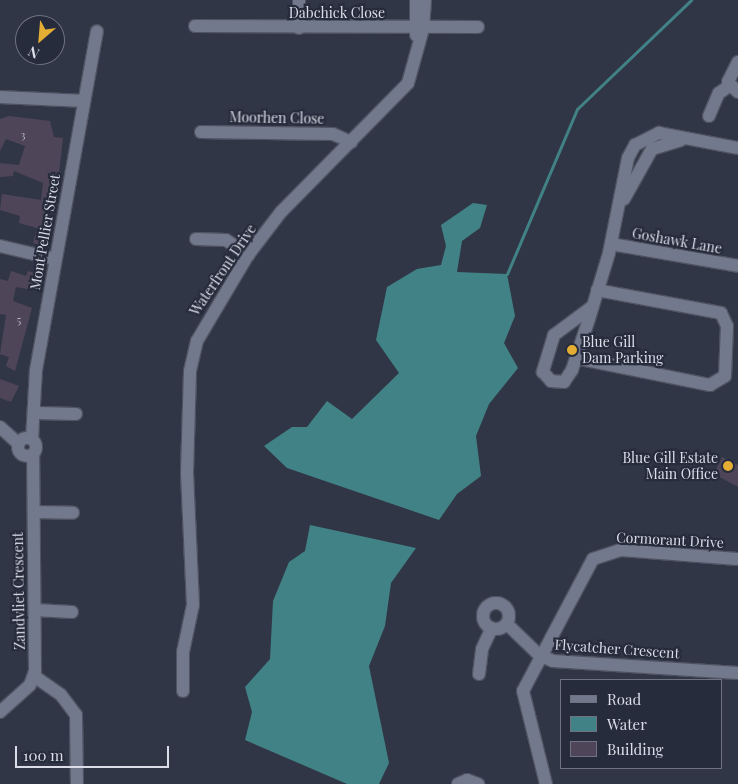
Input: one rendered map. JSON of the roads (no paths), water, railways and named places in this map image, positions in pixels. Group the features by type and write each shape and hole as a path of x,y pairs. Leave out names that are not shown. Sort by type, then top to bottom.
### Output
{"street":[{"path":"299,0 300,28"},
{"name":"Waterfront Drive","path":"416,0 418,32"},
{"name":"Waterfront Drive","path":"183,691 184,640 193,605 188,473 192,360 204,324 248,255 281,212 408,83 426,0"},
{"name":"Dabchick Close","path":"195,26 418,32 478,27"},
{"name":"Mont Pellier Street","path":"33,455 37,447 32,439 36,413 36,370 98,31"},
{"path":"709,116 719,93 733,90 738,62"},
{"path":"0,97 84,101"},
{"name":"Moorhen Close","path":"201,132 333,134 351,142"},
{"path":"593,306 554,335 544,375 551,381 564,382 576,358 593,306 611,244 618,213 652,149 662,143 690,139 738,148"},
{"path":"196,239 226,240 248,255"},
{"name":"Goshawk Lane","path":"611,244 738,266"},
{"path":"0,246 55,259"},
{"path":"576,358 710,385 725,376 728,326 721,312 597,290"},
{"path":"36,413 76,414"},
{"path":"0,427 18,444 22,455 33,455"},
{"path":"18,444 32,439"},
{"name":"Zandvliet Crescent","path":"33,455 34,676"},
{"path":"34,512 73,513"},
{"name":"Cormorant Drive","path":"539,656 588,567 603,553 621,550 738,559"},
{"path":"492,628 483,614 496,602 506,607 507,624 539,656"},
{"path":"35,610 72,612"},
{"path":"479,674 482,649 492,628 507,624"},
{"name":"Flycatcher Crescent","path":"546,784 523,691 539,656 566,662 738,674"},
{"path":"0,712 34,676 61,695 76,715 77,784"},
{"path":"458,784 467,780 478,784"}],"water":[{"path":"473,203 487,205 480,228 462,241 457,272 507,274 515,316 504,343 518,368 489,404 476,436 481,476 457,494 439,520 287,468 264,446 292,427 307,427 327,401 352,419 399,373 376,340 387,287 417,269 441,265 446,246 441,225"},
{"path":"310,525 416,548 391,583 385,626 369,666 389,763 379,784 347,784 245,740 252,712 245,687 270,659 273,601 289,562 305,551"}],"waterway":[{"path":"507,274 577,109 691,0"}],"place":[{"name":"Blue Gill Dam Parking","path":"572,350"},
{"name":"Blue Gill Estate Main Office","path":"728,466"}]}
